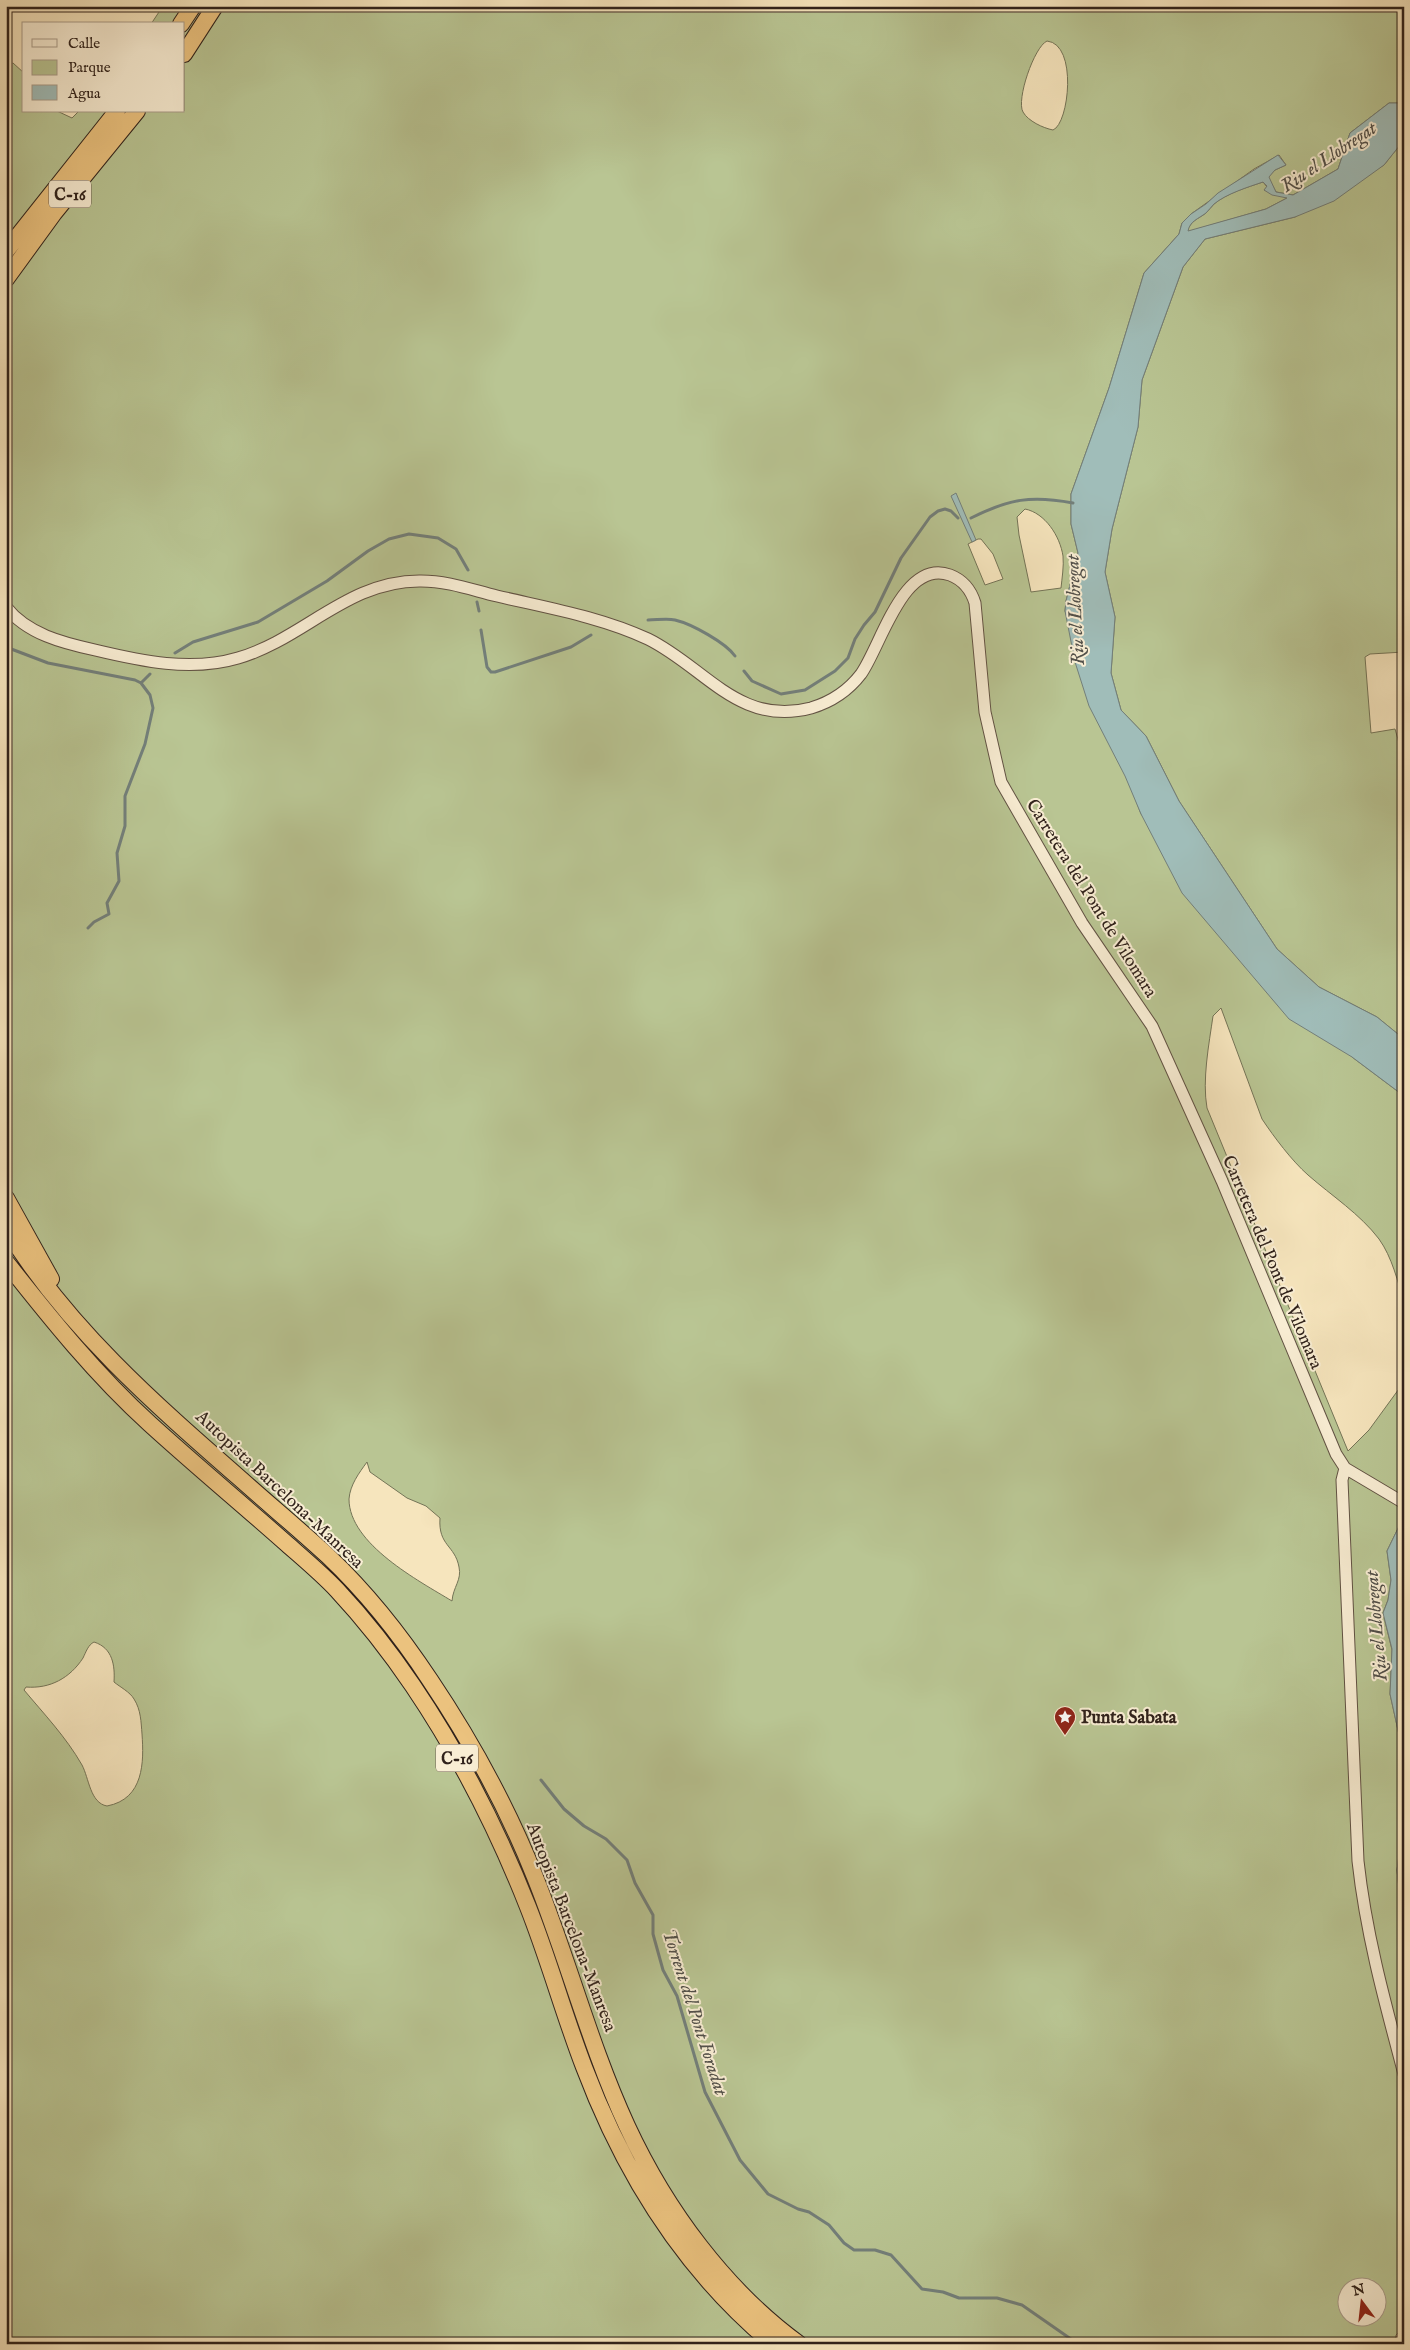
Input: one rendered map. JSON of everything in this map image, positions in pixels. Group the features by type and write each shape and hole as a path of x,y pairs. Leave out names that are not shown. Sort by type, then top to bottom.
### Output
{"highway":[{"path":"181,22 193,6"},
{"path":"185,52 215,6"},
{"name":"C-16","path":"6,250 116,112"},
{"name":"C-16","path":"6,279 54,213 136,112"},
{"path":"6,1198 67,1309"},
{"name":"Autopista Barcelona-Manresa","path":"6,1228 21,1252 67,1309 133,1382 330,1558 395,1629 431,1680 492,1785 514,1830 534,1875 627,2126 654,2178 683,2223 715,2264 750,2302 799,2344"},
{"name":"Autopista Barcelona-Manresa","path":"6,1262 62,1332 109,1385 335,1588 376,1634 409,1680 452,1749 500,1841 529,1910 584,2068 605,2118 633,2174 653,2209 703,2275 751,2326 773,2344"}],"street":[{"name":"Carretera del Pont de Vilomara","path":"6,607 35,631 63,643 129,658 196,664 216,663 240,658 264,648 319,615 375,586 420,581 450,583 480,592 584,616 631,632 649,640 694,668 727,695 752,707 772,711 792,711 831,700 845,691 860,675 901,598 917,580 938,572 959,579 973,595 977,610 986,712 1001,782 1017,814 1082,923 1152,1026 1222,1181 1328,1440 1349,1469"},
{"path":"1404,1503 1349,1469 1342,1480 1358,1861 1368,1933 1404,2074"}],"green space":[{"path":"163,6 1404,6 1404,103 1389,103 1350,133 1338,169 1293,195 1276,192 1268,177 1275,170 1286,165 1279,155 1254,169 1191,214 1182,223 1179,234 1144,273 1109,388 1071,494 1071,524 1078,553 1065,611 1141,814 1352,1057 1404,1096 1404,1303 1391,1262 1379,1239 1355,1213 1302,1169 1262,1119 1221,1008 1213,1016 1205,1086 1207,1108 1348,1451 1369,1430 1404,1382 1404,1516 1387,1551 1391,1580 1388,1600 1383,1613 1392,1650 1390,1694 1401,1744 1404,1768 1404,1819 1397,1870 1404,1937 1404,2328 1396,2335 1395,2344 6,2344 6,64 13,63 22,71 22,112 59,112 72,118 78,112 185,112 185,22 152,22","holes":["1047,41 1057,45 1063,55 1067,69 1068,84 1063,114 1059,125 1053,130 1032,121 1023,112 1021,106 1024,86 1037,53","1025,509 1032,511 1045,520 1059,541 1063,556 1061,588 1031,592 1017,517","981,539 993,554 1003,579 985,585 968,544","367,1462 370,1472 407,1498 426,1506 440,1518 440,1527 444,1540 454,1554 460,1572 452,1601 405,1572 373,1546 360,1531 352,1515 349,1499 353,1484","94,1642 100,1645 112,1658 114,1682 132,1696 138,1707 143,1745 142,1767 135,1788 119,1802 107,1806 101,1804 93,1795 82,1765 76,1755 24,1690 26,1687 43,1686 59,1681 78,1665 90,1645"]},
{"path":"1404,140 1404,652 1370,654 1365,657 1371,733 1395,729 1404,760 1404,1039 1377,1017 1319,987 1277,949 1179,801 1146,736 1121,710 1111,673 1115,617 1105,572 1112,529 1138,427 1142,380 1183,267 1205,239 1295,217 1384,165"},
{"path":"1263,182 1267,187 1264,190 1287,198 1266,209 1187,232 1192,223 1219,200"}],"water":[{"name":"Riu el Llobregat","path":"1389,103 1404,103 1404,140 1384,165 1334,201 1295,217 1205,239 1183,267 1142,380 1138,427 1112,529 1105,572 1115,617 1111,673 1121,710 1146,736 1179,801 1277,949 1319,987 1377,1017 1404,1039 1404,1096 1352,1057 1289,1019 1182,893 1141,814 1125,776 1089,706 1075,662 1065,611 1078,553 1071,524 1071,494 1109,388 1144,273 1179,234 1182,223 1218,193 1278,155 1286,165 1275,170 1269,177 1276,192 1293,195 1338,169 1350,133","holes":["1263,182 1267,186 1264,190 1272,195 1287,198 1266,209 1188,231 1192,222 1225,197"]},
{"path":"956,493 976,540 972,542 951,496"},
{"path":"1404,1516 1404,1569 1400,1579 1404,1580 1404,1768 1401,1744 1390,1694 1392,1649 1383,1613 1388,1600 1391,1580 1387,1551"},
{"path":"1404,1819 1404,1937 1397,1870"}],"waterway":[{"path":"971,518 1020,500 1045,499 1073,503"},
{"path":"744,671 752,681 781,694 805,690 835,671 848,658 855,639 875,612 901,558 930,517 938,511 945,509 951,511 958,518"},
{"path":"175,653 193,642 258,622 327,581 368,551 389,539 409,534 438,538 456,549 468,570"},
{"path":"477,602 479,611"},
{"path":"648,620 672,619 690,625 717,640 735,656"},
{"path":"481,630 487,667 491,672 571,647 591,635"},
{"path":"6,647 48,663 135,680 141,683 150,695 153,708 145,744 125,796 125,826 117,853 119,881 107,903 109,914 94,922 88,928"},
{"path":"141,683 150,674"},
{"name":"Torrent del Pont Foradat","path":"541,1780 564,1809 584,1826 606,1839 627,1860 635,1883 653,1915 653,1934 663,1970 677,1996 705,2092 740,2160 768,2194 798,2209 809,2212 829,2225 844,2243 854,2250 875,2250 891,2255 922,2289 943,2292 959,2298 997,2298 1022,2305 1078,2344"}],"place":[{"name":"Punta Sabata","path":"1065,1736"}]}
